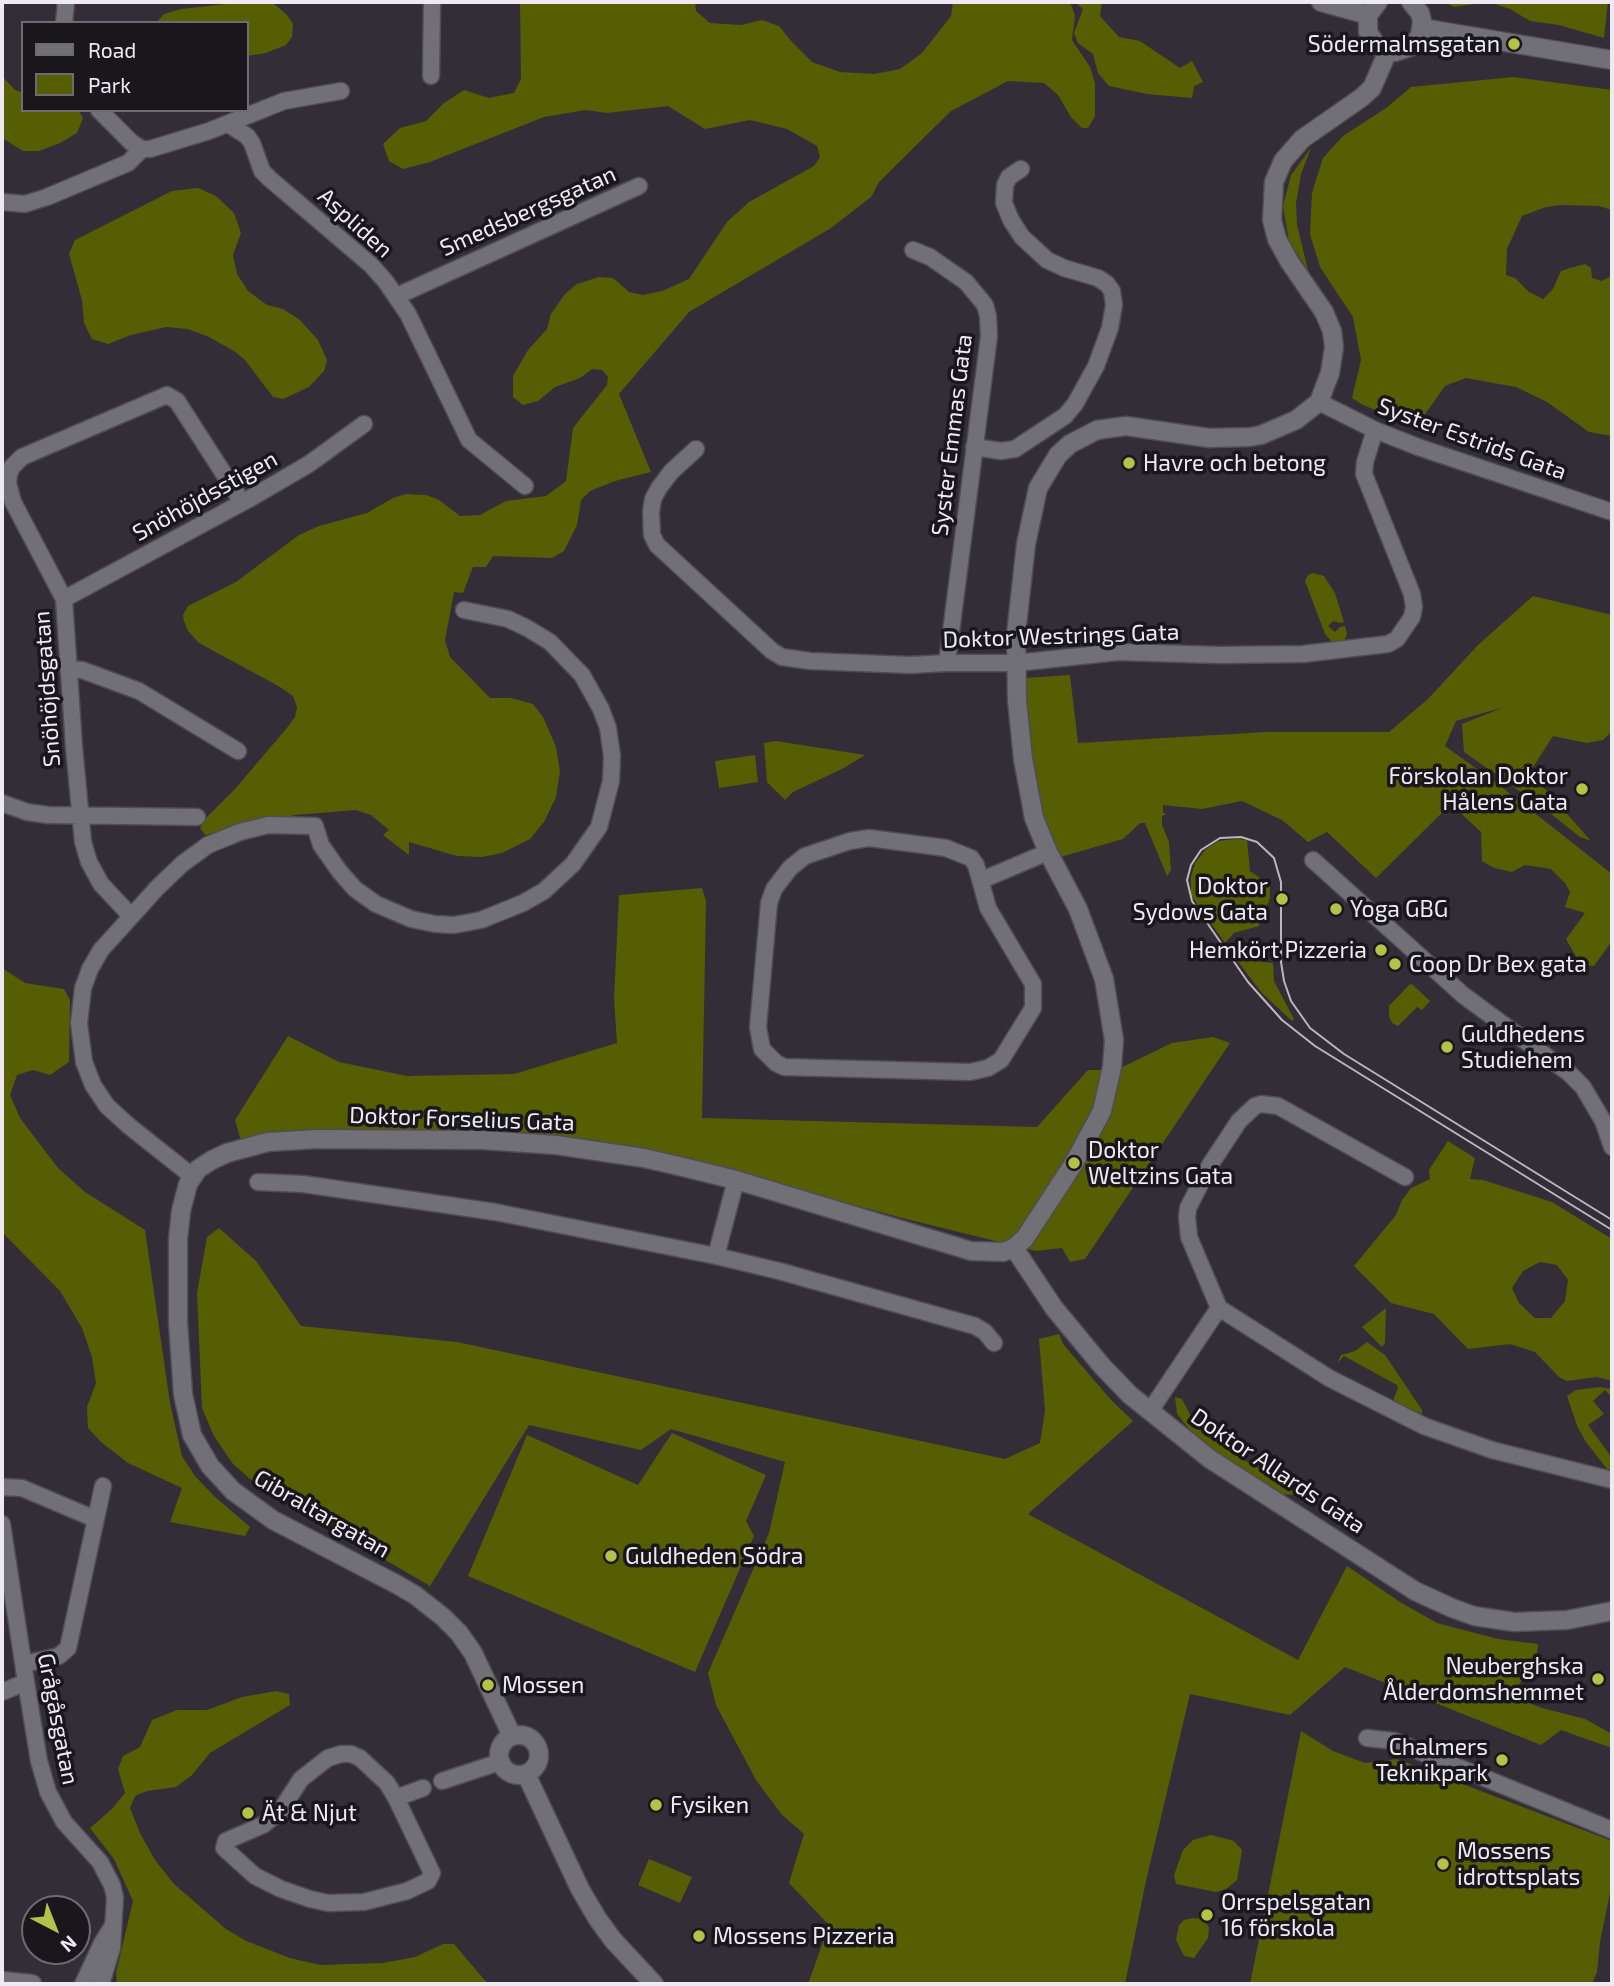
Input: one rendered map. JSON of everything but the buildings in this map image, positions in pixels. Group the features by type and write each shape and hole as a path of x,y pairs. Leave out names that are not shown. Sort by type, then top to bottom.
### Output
{"street":[{"path":"64,21 66,2"},
{"path":"431,76 432,2"},
{"path":"1321,2 1373,8 1367,26 1370,37 1377,46 1395,52 1416,42 1422,28 1420,13 1411,2"},
{"path":"1422,28 1612,60"},
{"path":"1014,1248 1030,1230 1091,1134 1102,1111 1112,1067 1114,1040 1104,979 1078,908 1048,852 1034,818 1026,776 1017,700 1016,663 1020,587 1038,488 1051,464 1070,444 1097,430 1126,426 1209,438 1250,437 1296,420 1319,402 1331,373 1334,346 1332,331 1324,312 1289,261 1278,239 1272,220 1274,182 1283,161 1302,139 1361,99 1372,88 1388,51"},
{"path":"2,202 25,204 47,197 128,163 142,149 162,146 228,124 284,101 341,91"},
{"path":"101,112 142,149"},
{"name":"Aspliden","path":"228,124 247,136 262,171 371,265 397,296 469,440 525,486"},
{"path":"974,447 1001,451 1015,449 1065,416 1075,404 1096,366 1110,328 1114,306 1112,291 1107,284 1098,278 1047,260 1022,237 1004,203 1005,185 1009,177 1021,169"},
{"name":"Smedsbergsgatan","path":"397,296 639,186"},
{"name":"Syster Emmas Gata","path":"913,250 952,270 966,282 985,305 989,336 947,663"},
{"name":"Snöhöjdsgatan","path":"131,916 107,892 95,874 83,842 64,599 7,505 9,474 22,457 167,395 177,401 243,502"},
{"name":"Syster Estrids Gata","path":"1319,402 1375,430 1495,474 1612,512"},
{"name":"Snöhöjdsstigen","path":"64,599 309,464 364,424"},
{"name":"Doktor Westrings Gata","path":"696,449 671,472 653,499 652,535 657,545 772,651 790,660 910,665 1016,663 1118,652 1219,655 1303,653 1388,644 1405,629 1414,607 1412,594 1364,474 1364,462 1375,430"},
{"path":"192,1176 107,1106 93,1086 84,1062 79,1023 83,988 101,950 169,876 208,845 240,832 268,825 315,826 321,845 340,872 376,904 411,919 454,925 481,920 523,903 544,891 560,878 588,846 599,827 611,781 612,756 608,728 601,709 582,675 550,642 508,619 464,610"},
{"path":"68,669 82,670 139,691 237,751"},
{"path":"2,803 27,812 80,817 197,817"},
{"path":"869,838 961,852 976,864 982,880 988,908 1033,984 1033,1008 1001,1060 988,1068 970,1072 784,1067 762,1049 758,1027 769,902 782,877 797,862 828,847 869,838"},
{"path":"982,880 1048,852"},
{"path":"1313,860 1463,995 1569,1073 1583,1087 1604,1121 1612,1147"},
{"path":"1405,1177 1278,1106 1255,1106 1240,1121 1210,1165 1186,1217 1189,1237 1219,1308 1329,1378 1424,1426 1492,1450 1612,1480"},
{"name":"Doktor Forselius Gata","path":"192,1176 212,1160 257,1144 317,1139 405,1138 556,1145 644,1158 736,1180 971,1251 995,1253 1014,1248"},
{"name":"Gibraltargatan","path":"192,1176 184,1193 178,1239 178,1322 183,1395 192,1435 210,1466 233,1491 267,1516 396,1584 443,1617 473,1653 512,1736"},
{"path":"716,1256 736,1180"},
{"path":"258,1182 303,1184 495,1212 716,1256 975,1326 985,1332 994,1343"},
{"name":"Doktor Allards Gata","path":"1014,1248 1054,1308 1117,1383 1210,1459 1415,1591 1474,1616 1514,1622 1567,1620 1612,1611"},
{"path":"1150,1411 1219,1308"},
{"path":"24,1664 59,1656 68,1648 103,1486"},
{"path":"2,1488 22,1488 95,1519"},
{"name":"Grågåsgatan","path":"2,1524 39,1760 48,1793 64,1822 106,1872 115,1897 112,1948 101,1984"},
{"path":"2,1692 26,1682"},
{"path":"512,1736 528,1736 538,1748 537,1763 526,1774 510,1773 500,1762 498,1755 501,1745 512,1736"},
{"path":"1367,1738 1394,1741 1612,1830"},
{"path":"341,1754 360,1758 387,1783 396,1797 432,1873 428,1881 396,1895 364,1902 328,1903 310,1899 255,1876 224,1848 226,1841 263,1825 273,1817 307,1773 328,1758 341,1754"},
{"path":"442,1781 500,1762"},
{"path":"526,1774 580,1889 597,1917 613,1940 654,1984"},
{"path":"396,1797 423,1788"},
{"name":"Grågåsgatan","path":"83,1984 113,1925"},
{"path":"2,1981 32,1984"}],"green space":[{"path":"243,2 272,2 293,24 292,37 286,45 266,53 248,56 248,21 158,21 164,14 181,9"},
{"path":"520,2 695,2 696,11 710,23 741,25 762,20 779,26 812,62 840,72 874,74 900,69 922,53 951,16 953,2 1070,2 1075,15 1072,40 1090,67 1095,83 1095,116 1088,128 1082,128 1071,117 1058,95 1044,83 1008,81 951,111 879,182 871,197 831,228 689,312 619,394 651,472 615,481 590,491 581,500 577,525 564,551 552,558 493,556 486,567 473,567 463,593 454,592 445,640 450,657 490,698 511,698 533,704 543,717 556,747 560,771 556,797 544,822 530,839 502,853 482,857 457,856 409,842 409,855 383,835 389,830 371,815 356,810 295,815 205,835 200,828 206,818 235,789 286,729 295,717 297,707 293,696 280,687 199,643 188,631 184,621 183,615 188,606 236,582 299,535 319,526 367,513 406,494 426,495 439,500 460,516 480,515 506,501 546,496 566,481 573,428 607,385 608,377 602,370 592,369 580,378 555,387 538,401 523,405 513,397 513,376 528,350 547,329 551,314 565,294 577,284 599,277 613,278 629,292 643,295 662,291 689,279 727,222 749,202 814,166 820,157 817,146 787,129 750,120 705,129 668,106 607,113 586,110 544,117 430,162 403,169 389,161 383,144 400,128 426,121 444,103 464,90 489,98 514,93 521,79"},
{"path":"1075,2 1102,2 1100,16 1119,37 1140,41 1180,68 1192,61 1203,82 1194,86 1192,98 1147,94 1109,86 1098,73 1093,54 1078,43 1074,33 1083,9"},
{"path":"1445,2 1489,2 1454,7"},
{"path":"1489,2 1608,2 1604,38 1559,25 1530,21 1510,9"},
{"path":"2,76 15,90 21,92 21,112 79,112 83,118 77,133 39,151 23,151 2,138"},
{"path":"1513,77 1612,90 1612,210 1599,206 1562,205 1546,207 1522,216 1507,249 1506,275 1515,278 1529,292 1543,299 1553,289 1561,271 1570,268 1585,264 1591,268 1592,278 1601,281 1612,276 1612,436 1589,432 1547,402 1516,387 1466,378 1445,386 1416,427 1352,398 1361,360 1353,317 1320,267 1310,234 1312,193 1323,158 1343,136 1386,108 1411,87"},
{"path":"1311,148 1301,174 1296,204 1297,225 1308,270 1289,241 1283,206 1291,175"},
{"path":"198,188 216,196 234,213 241,233 233,255 237,274 248,291 267,305 283,309 300,320 318,340 327,360 324,371 309,387 283,399 273,397 245,360 234,351 188,329 166,327 131,335 108,344 92,339 84,323 82,300 69,254 75,240 172,191"},
{"path":"1313,573 1324,576 1335,593 1344,622 1333,621 1328,626 1335,632 1345,626 1347,634 1344,641 1332,642 1325,634 1305,581 1308,575"},
{"path":"1533,596 1612,615 1612,731 1603,740 1587,743 1553,736 1530,772 1591,841 1580,837 1464,752 1462,724 1504,707 1456,721 1445,746 1612,874 1612,941 1594,966 1581,965 1566,939 1585,913 1565,907 1570,892 1565,883 1551,869 1525,865 1512,872 1494,868 1482,861 1481,832 1451,804 1376,878 1327,832 1308,842 1282,820 1242,801 1202,809 1163,805 1163,813 1166,814 1162,816 1162,825 1169,842 1171,870 1167,876 1145,823 1140,823 1123,839 1057,858 1035,805 1025,678 1070,675 1078,743 1267,732 1389,732 1428,699 1478,645"},
{"path":"776,741 865,755 793,792 785,800 767,782 764,743"},
{"path":"755,755 758,782 719,788 715,761"},
{"path":"1247,840 1250,871 1270,885 1270,898 1259,926 1234,933 1225,943 1191,895 1191,877 1195,863 1206,849 1218,841"},
{"path":"702,888 706,901 702,1118 1037,1127 1088,1070 1116,1070 1172,1043 1213,1037 1230,1043 1085,1259 1070,1262 1062,1248 1036,1251 792,1188 634,1151 525,1136 458,1131 317,1130 241,1141 235,1120 288,1036 339,1062 407,1076 514,1074 617,1043 614,999 619,895"},
{"path":"1236,959 1273,963 1274,981 1294,1019 1292,1021 1262,993"},
{"path":"2,968 25,983 64,989 70,1000 69,1062 50,1075 33,1070 17,1075 10,1095 20,1118 58,1168 85,1192 145,1230 170,1403 182,1456 195,1476 214,1496 250,1527 245,1536 170,1522 182,1488 128,1463 88,1428 87,1407 96,1383 92,1357 82,1328 60,1291 2,1232"},
{"path":"1410,984 1430,1001 1422,1010 1417,1007 1398,1026 1392,1023 1389,1006"},
{"path":"1448,1141 1475,1158 1470,1179 1483,1180 1552,1202 1612,1239 1612,1381 1597,1377 1567,1381 1559,1377 1535,1352 1510,1344 1468,1349 1434,1314 1391,1303 1354,1266 1396,1215 1411,1188 1430,1179 1429,1170","holes":["1540,1262 1557,1265 1568,1280 1565,1301 1551,1318 1535,1318 1519,1303 1512,1288 1523,1271"]},
{"path":"219,1228 256,1261 301,1326 457,1342 1005,1459 1040,1443 1045,1411 1039,1339 1059,1334 1063,1344 1133,1421 1028,1514 1298,1660 1347,1566 1437,1623 1498,1639 1538,1644 1536,1666 1519,1684 1517,1698 1542,1708 1585,1719 1612,1734 1612,1748 1561,1730 1541,1745 1345,1667 1290,1715 1190,1694 1125,1984 808,1984 829,1925 789,1883 804,1834 782,1815 756,1780 716,1705 708,1673 769,1533 785,1462 671,1429 641,1450 529,1425 430,1586 257,1485 233,1464 214,1436 202,1408 197,1293 207,1237"},
{"path":"1386,1308 1385,1343 1382,1347 1362,1327"},
{"path":"1367,1342 1385,1355 1422,1410 1422,1414 1394,1402 1397,1385 1344,1356 1337,1363 1341,1355 1355,1351"},
{"path":"1600,1387 1612,1389 1612,1398 1605,1390 1593,1401 1604,1414 1588,1425 1612,1458 1612,1471 1607,1469 1586,1442 1567,1396 1576,1390"},
{"path":"1175,1397 1182,1399 1197,1428 1303,1495 1277,1494 1235,1468 1198,1440 1177,1414"},
{"name":"Guldheden Södra","path":"672,1433 766,1475 746,1521 754,1536 695,1672 468,1576 527,1435 638,1485"},
{"path":"276,1691 289,1694 290,1705 210,1753 192,1775 176,1787 147,1791 135,1796 130,1808 155,1860 174,1884 226,1929 246,1941 290,1958 320,1965 383,1963 415,1957 443,1944 454,1944 488,1984 117,1984 116,1973 133,1901 114,1859 90,1828 112,1809 125,1793 118,1769 123,1756 140,1747 152,1720 177,1710 207,1710 242,1697"},
{"name":"Mossens idrottsplats","path":"1301,1731 1333,1751 1365,1763 1397,1759 1612,1841 1612,1883 1597,1972 1592,1984 1250,1984"},
{"path":"1211,1835 1234,1841 1242,1850 1237,1880 1226,1889 1216,1892 1176,1884 1174,1875 1183,1850 1193,1840"},
{"path":"649,1859 692,1877 680,1903 638,1885"},
{"path":"1202,1919 1209,1927 1208,1938 1194,1958 1184,1956 1176,1940 1179,1925 1184,1920"}],"tram line":[{"path":"1612,1220 1344,1054 1310,1028 1291,1001 1284,981 1281,962 1281,882 1274,858 1257,842 1241,837 1220,838 1201,850 1191,865 1187,880 1192,901 1248,982 1282,1020 1315,1046 1612,1230"}],"place":[{"name":"Södermalmsgatan","path":"1514,44"},
{"name":"Havre och betong","path":"1129,463"},
{"name":"Förskolan Doktor Hålens Gata","path":"1582,789"},
{"name":"Doktor Sydows Gata","path":"1282,899"},
{"name":"Yoga GBG","path":"1336,909"},
{"name":"Hemkört Pizzeria","path":"1381,950"},
{"name":"Coop Dr Bex gata","path":"1395,964"},
{"name":"Guldhedens Studiehem","path":"1447,1047"},
{"name":"Doktor Weltzins Gata","path":"1074,1163"},
{"name":"Guldheden Södra","path":"611,1556"},
{"name":"Neuberghska Ålderdomshemmet","path":"1598,1679"},
{"name":"Mossen","path":"488,1685"},
{"name":"Chalmers Teknikpark","path":"1502,1760"},
{"name":"Fysiken","path":"656,1805"},
{"name":"Ät & Njut","path":"248,1813"},
{"name":"Mossens idrottsplats","path":"1443,1864"},
{"name":"Orrspelsgatan 16 förskola","path":"1207,1915"},
{"name":"Mossens Pizzeria","path":"699,1936"}]}
